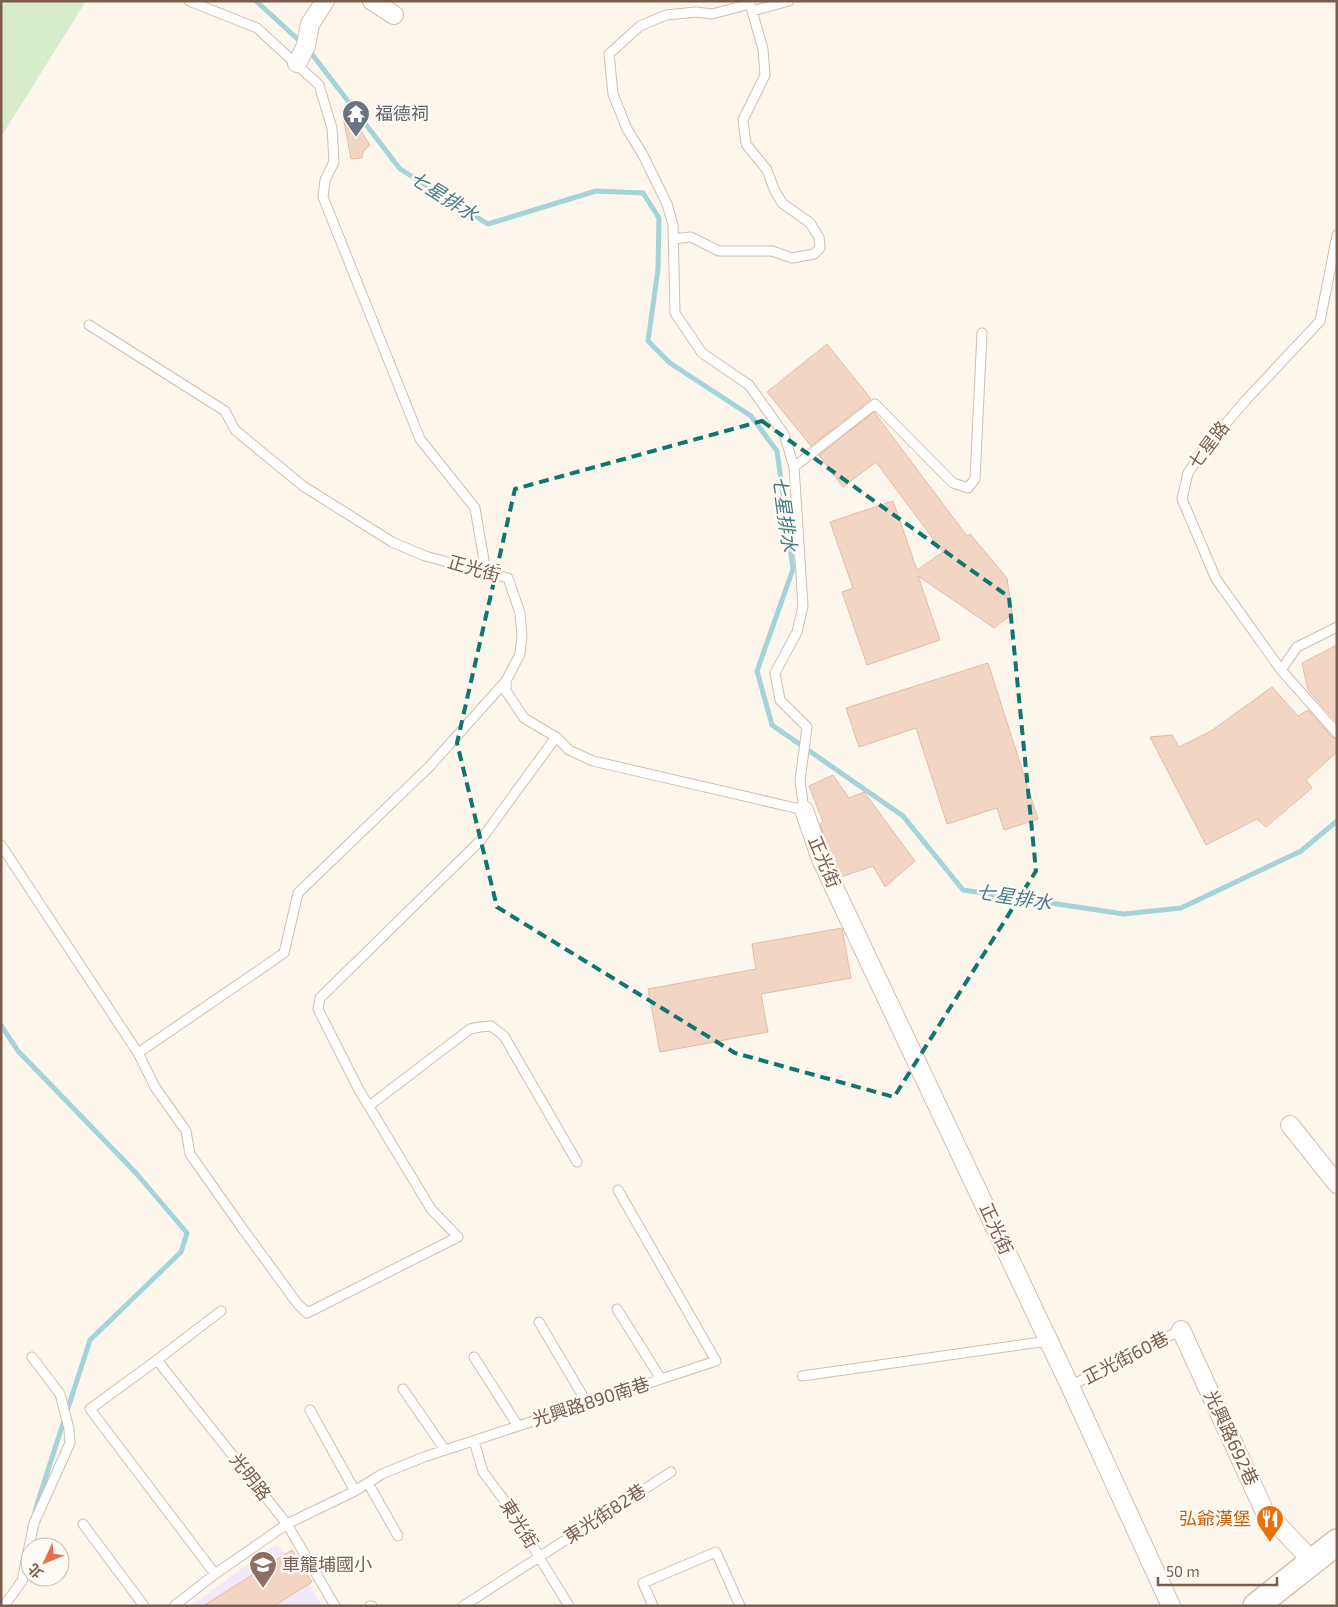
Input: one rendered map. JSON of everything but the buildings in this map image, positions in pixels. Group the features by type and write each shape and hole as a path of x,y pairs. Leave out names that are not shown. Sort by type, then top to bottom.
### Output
{"main road":[{"path":"1256,1606 1337,1542"}],"street":[{"path":"297,63 306,46 310,24 325,1"},
{"path":"372,1 394,14"},
{"name":"正光街","path":"804,810 833,885 1070,1386 1171,1606"},
{"path":"1290,1125 1337,1184"},
{"name":"光興路692巷","path":"1181,1330 1264,1510 1312,1562"}],"lane":[{"path":"189,1 257,28 319,85 332,128 334,162 325,180 323,197 420,439 475,508 486,572"},
{"path":"752,11 789,1"},
{"path":"506,681 506,692 524,718 556,737 569,750 593,761 804,810 800,780 807,727 780,700 775,673 798,632 803,606 794,467 784,434 750,385 702,353 676,313 672,225 666,204 643,155 627,129 613,94 609,54 640,26 666,15 696,12 712,14 750,4 763,49 765,75 743,120 746,144 767,170 782,203 810,223 819,237 820,248 814,254 792,258 772,251 718,251 691,237 673,239"},
{"name":"七星路","path":"1337,235 1320,321 1246,400 1203,450 1188,473 1182,499 1216,579 1280,670 1337,733"},
{"name":"正光街","path":"89,325 226,411 235,430 303,486 392,542 424,556 508,578 520,613 522,636 520,654 506,681"},
{"path":"794,467 875,404 953,484 968,488 975,479 982,333"},
{"path":"1280,670 1297,647 1337,627"},
{"path":"138,1053 284,953 298,893 428,767 506,681"},
{"path":"1,845 138,1053 155,1087 186,1131 190,1154 297,1303 307,1313 458,1237 432,1209 369,1106 318,1009 320,998 480,841 556,737"},
{"path":"369,1106 470,1029 480,1026 491,1026 504,1036 576,1162"},
{"name":"光興路890南巷","path":"287,1524 355,1491 382,1474 445,1450 716,1361 618,1190"},
{"path":"617,1309 661,1379"},
{"path":"215,1574 90,1409 221,1311"},
{"path":"539,1322 587,1403"},
{"name":"正光街60巷","path":"1070,1386 1181,1330"},
{"path":"802,1376 1048,1342"},
{"path":"4,1606 22,1581 34,1523 70,1443 69,1429 60,1394 32,1357"},
{"path":"474,1357 518,1426"},
{"name":"光明路","path":"157,1360 287,1524 335,1606"},
{"path":"404,1389 445,1450"},
{"path":"310,1410 355,1491"},
{"name":"東光街","path":"474,1441 483,1472 519,1520 569,1606"},
{"name":"東光街82巷","path":"463,1606 671,1472"},
{"path":"368,1483 398,1536"},
{"path":"83,1524 144,1606"},
{"path":"174,1606 215,1574 287,1524"},
{"path":"653,1606 643,1583 716,1552 740,1606"}],"highlighted area":[{"path":"762,421 1009,597 1036,871 894,1097 735,1053 497,907 457,743 515,489"}],"shaded area":[{"name":"車籠埔國小","path":"277,1545 303,1573 322,1606 191,1606 267,1550"}],"green space":[{"path":"1,1 86,1 1,137"}],"waterway":[{"name":"七星排水","path":"256,1 302,43"},
{"name":"七星排水","path":"308,49 400,169 488,224 596,191 643,193 659,218 658,269 648,341 670,363 751,416 777,451 793,569 757,671 772,725 903,816 963,890 1124,914 1181,908 1301,851 1337,821"},
{"path":"1,1025 18,1051 136,1173 187,1233 181,1252 90,1340 35,1512"}],"place":[{"name":"福德祠","path":"356,138"},
{"name":"弘爺漢堡","path":"1270,1543"},
{"name":"車籠埔國小","path":"263,1589"}]}
